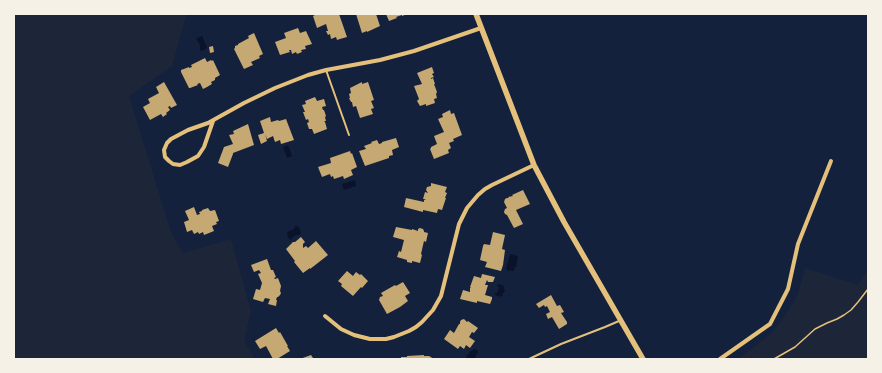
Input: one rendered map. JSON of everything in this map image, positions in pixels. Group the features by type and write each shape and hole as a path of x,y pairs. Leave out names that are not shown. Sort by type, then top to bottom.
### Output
{"main road":[{"path":"476,14 534,165 564,222 643,359"}],"street":[{"path":"213,121 204,147 198,156 181,165 169,162 164,153 168,142 188,130 213,121 244,103 275,88 308,75 326,70 398,56 481,28"},
{"path":"720,359 770,324 788,289 798,244 831,161"},
{"path":"325,316 341,329 354,335 370,339 382,339 402,335 416,327 433,310 441,296 456,232 467,208 478,195 489,187 534,165"}],"lane":[{"path":"326,70 349,135"},
{"path":"529,359 620,320"}],"path":[{"path":"774,359 795,346 815,328 844,315 858,302 868,289"}],"shaded area":[{"path":"14,14 190,14 186,16 172,66 129,96 171,232 183,253 231,239 251,311 244,340 255,359 14,359"},
{"path":"202,36 207,47 202,51 200,50 200,45 196,39"},
{"path":"288,145 292,156 287,158 283,147"},
{"path":"354,180 356,186 344,190 342,184"},
{"path":"295,226 299,227 301,234 294,236 291,240 288,238 287,232 294,229"},
{"path":"511,254 518,257 516,267 513,271 507,270 506,268"},
{"path":"805,268 858,285 868,269 868,359 738,359 767,337 776,328 797,297"},
{"path":"498,284 504,286 505,290 502,297 495,295 499,287 497,286"},
{"path":"475,349 478,352 475,358 467,359 466,356 469,352"}],"building":[{"path":"317,14 339,14 347,37 337,40 336,37 331,39 330,34 328,35 326,31 328,31 326,24 317,28 313,16"},
{"path":"356,14 376,14 380,26 362,33"},
{"path":"386,14 408,14 396,17 397,18 389,21"},
{"path":"298,28 300,33 306,31 312,44 305,46 306,49 301,50 302,52 297,54 296,52 292,54 291,50 289,50 290,52 280,55 275,42 286,38 284,33"},
{"path":"254,33 263,54 259,56 260,58 251,62 253,65 244,69 234,49 235,46 249,38 248,36"},
{"path":"213,46 214,52 210,53 209,47"},
{"path":"205,58 207,62 213,60 220,75 211,82 212,84 203,89 200,83 189,88 181,70 192,67 191,65"},
{"path":"432,67 434,73 432,74 434,77 431,79 433,78 435,84 437,98 434,99 435,103 420,106 417,101 419,99 414,86 422,84 417,73"},
{"path":"164,82 177,105 171,108 170,106 168,107 170,110 163,117 161,114 150,120 143,107 150,103 148,99 159,93 156,87"},
{"path":"362,82 362,84 368,82 374,100 371,101 374,108 371,109 373,114 360,118 356,106 353,107 349,94 351,93 350,88"},
{"path":"315,97 317,101 324,99 326,106 322,107 326,116 326,121 324,121 327,129 314,134 312,129 309,129 307,123 309,122 308,119 306,120 302,105 306,104 305,101"},
{"path":"450,110 451,114 454,113 462,135 453,139 454,141 449,143 451,148 448,150 449,153 434,159 430,149 437,144 434,136 444,132 438,119 443,117 442,114"},
{"path":"270,117 271,122 286,119 294,140 281,144 280,140 275,142 273,136 267,139 265,134 267,141 261,144 258,135 264,133 260,121"},
{"path":"248,124 254,145 233,153 228,167 218,163 224,147 233,144 229,135 234,134 233,131"},
{"path":"396,138 399,147 392,150 393,155 389,156 389,158 365,166 359,151 366,149 364,146 377,140 379,144"},
{"path":"350,151 357,167 351,170 353,175 344,179 343,176 334,179 330,174 322,177 318,167 331,163 330,158"},
{"path":"431,183 447,187 445,192 447,193 446,198 442,210 438,209 437,213 423,210 423,212 404,207 406,198 424,202 426,199 423,199 425,192 428,193 426,190 427,187 431,186"},
{"path":"523,190 530,204 516,210 523,224 514,228 504,212 507,208 504,202 505,199 509,198 508,197 513,196 512,195"},
{"path":"194,207 197,215 200,214 199,212 202,210 208,208 210,211 215,210 219,221 216,222 217,224 212,226 214,231 204,235 203,232 194,234 192,230 187,232 184,222 189,220 185,211"},
{"path":"396,227 418,231 420,228 423,229 424,232 428,233 426,242 424,241 420,263 412,261 412,263 407,262 407,260 397,257 399,251 401,252 404,240 393,237"},
{"path":"493,232 505,235 502,249 505,250 501,271 485,267 487,262 480,260 483,246 484,244 490,245"},
{"path":"301,237 305,242 303,244 303,248 306,246 308,248 316,241 328,255 303,273 286,249"},
{"path":"267,259 271,270 273,270 276,277 274,278 278,278 281,286 281,293 277,297 276,306 268,304 270,299 265,298 263,302 253,299 256,289 260,290 262,283 258,274 261,273 259,270 254,272 251,265"},
{"path":"347,271 353,276 356,272 360,275 361,274 368,281 353,296 341,286 342,284 338,281"},
{"path":"482,274 495,277 493,282 488,282 487,280 485,285 488,285 485,295 492,297 490,304 460,299 463,290 470,292 470,287 474,276 481,278"},
{"path":"403,282 410,293 405,296 408,301 387,314 379,300 380,297 383,296 381,293"},
{"path":"551,295 557,306 560,305 564,312 561,313 567,322 567,324 559,329 552,317 548,319 546,314 550,312 547,306 545,307 544,305 539,308 536,304"},
{"path":"464,319 478,328 474,333 472,332 469,337 475,341 470,348 466,345 464,349 460,346 458,349 444,339 450,330 454,333 461,320"},
{"path":"276,328 279,333 280,332 290,351 277,359 273,359 266,346 260,349 255,341"},
{"path":"311,355 313,358 312,359 300,359"},
{"path":"424,355 434,359 401,359 401,357"}]}
